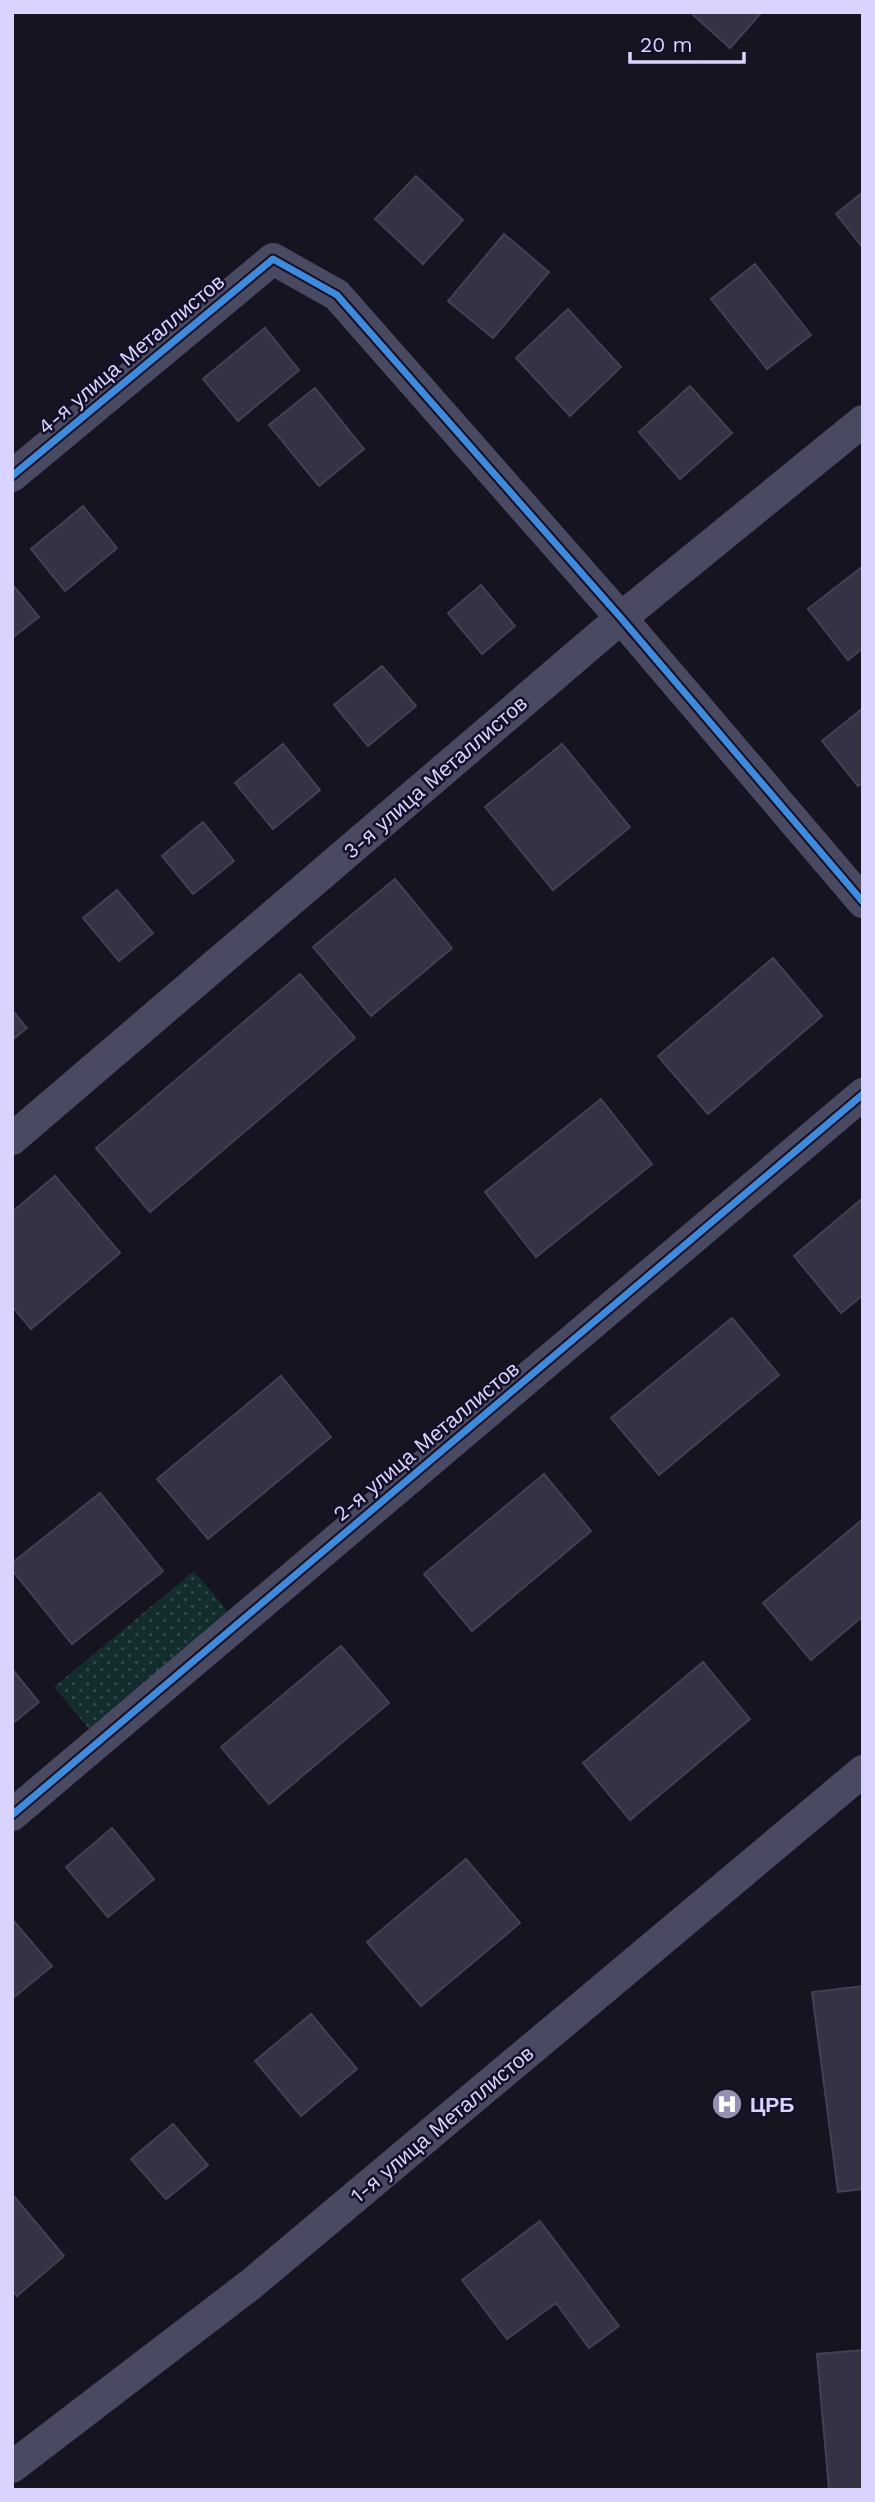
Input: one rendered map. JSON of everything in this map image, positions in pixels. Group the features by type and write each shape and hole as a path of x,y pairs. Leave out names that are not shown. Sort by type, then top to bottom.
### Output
{"street":[{"name":"4-я улица Металлистов","path":"12,476 273,259 337,295 621,618"},
{"name":"3-я улица Металлистов","path":"12,1139 621,618 863,421"},
{"path":"621,618 863,902"},
{"name":"2-я улица Металлистов","path":"12,1815 863,1094"},
{"name":"1-я улица Металлистов","path":"12,2467 250,2285 863,1771"}],"green space":[{"path":"194,1571 230,1614 90,1730 54,1687"}],"building":[{"path":"690,12 762,12 730,48"},
{"path":"416,176 463,220 423,264 375,219"},
{"path":"863,192 863,248 836,214"},
{"path":"504,234 549,272 493,338 448,301"},
{"path":"755,264 811,335 767,369 711,299"},
{"path":"568,309 621,367 570,416 516,358"},
{"path":"265,328 299,370 238,421 203,379"},
{"path":"690,386 732,433 680,479 639,432"},
{"path":"315,388 364,449 319,486 269,425"},
{"path":"83,506 117,548 65,591 31,549"},
{"path":"863,566 863,648 848,660 808,609"},
{"path":"12,584 39,617 12,638"},
{"path":"481,585 515,626 482,654 448,613"},
{"path":"382,666 416,706 368,746 334,705"},
{"path":"863,708 863,782 858,786 822,741"},
{"path":"283,744 320,790 273,829 235,783"},
{"path":"562,744 630,827 553,890 485,807"},
{"path":"203,822 234,861 193,894 162,856"},
{"path":"395,879 452,948 371,1016 313,947"},
{"path":"117,890 153,933 119,961 83,918"},
{"path":"773,958 822,1016 708,1114 658,1056"},
{"path":"300,974 355,1038 150,1212 96,1148"},
{"path":"12,1010 27,1028 12,1040"},
{"path":"601,1099 652,1164 536,1257 485,1192"},
{"path":"55,1176 120,1253 31,1329 12,1306 12,1212"},
{"path":"863,1198 863,1295 841,1313 794,1256"},
{"path":"732,1318 779,1375 659,1475 611,1418"},
{"path":"281,1376 331,1437 208,1539 157,1479"},
{"path":"544,1474 591,1531 472,1631 424,1574"},
{"path":"100,1493 163,1571 72,1644 12,1570 12,1563"},
{"path":"863,1519 863,1616 811,1660 763,1603"},
{"path":"341,1646 389,1703 269,1804 221,1747"},
{"path":"703,1662 750,1719 630,1820 583,1763"},
{"path":"12,1669 39,1702 12,1724"},
{"path":"112,1828 154,1879 108,1917 66,1867"},
{"path":"466,1859 520,1923 421,2006 367,1942"},
{"path":"12,1919 52,1966 12,1999"},
{"path":"863,1986 863,2189 838,2192 812,1992"},
{"path":"311,2014 357,2069 301,2116 255,2061"},
{"path":"173,2124 208,2165 166,2199 131,2159"},
{"path":"12,2194 64,2256 17,2296 12,2290"},
{"path":"540,2221 619,2326 589,2348 556,2303 507,2339 462,2280"},
{"path":"863,2350 863,2490 829,2490 817,2354"}],"cycle path":[{"path":"12,476 273,259 337,295 621,618 863,902"},
{"path":"12,1815 863,1094"}],"place":[{"name":"ЦРБ","path":"727,2104"}]}
